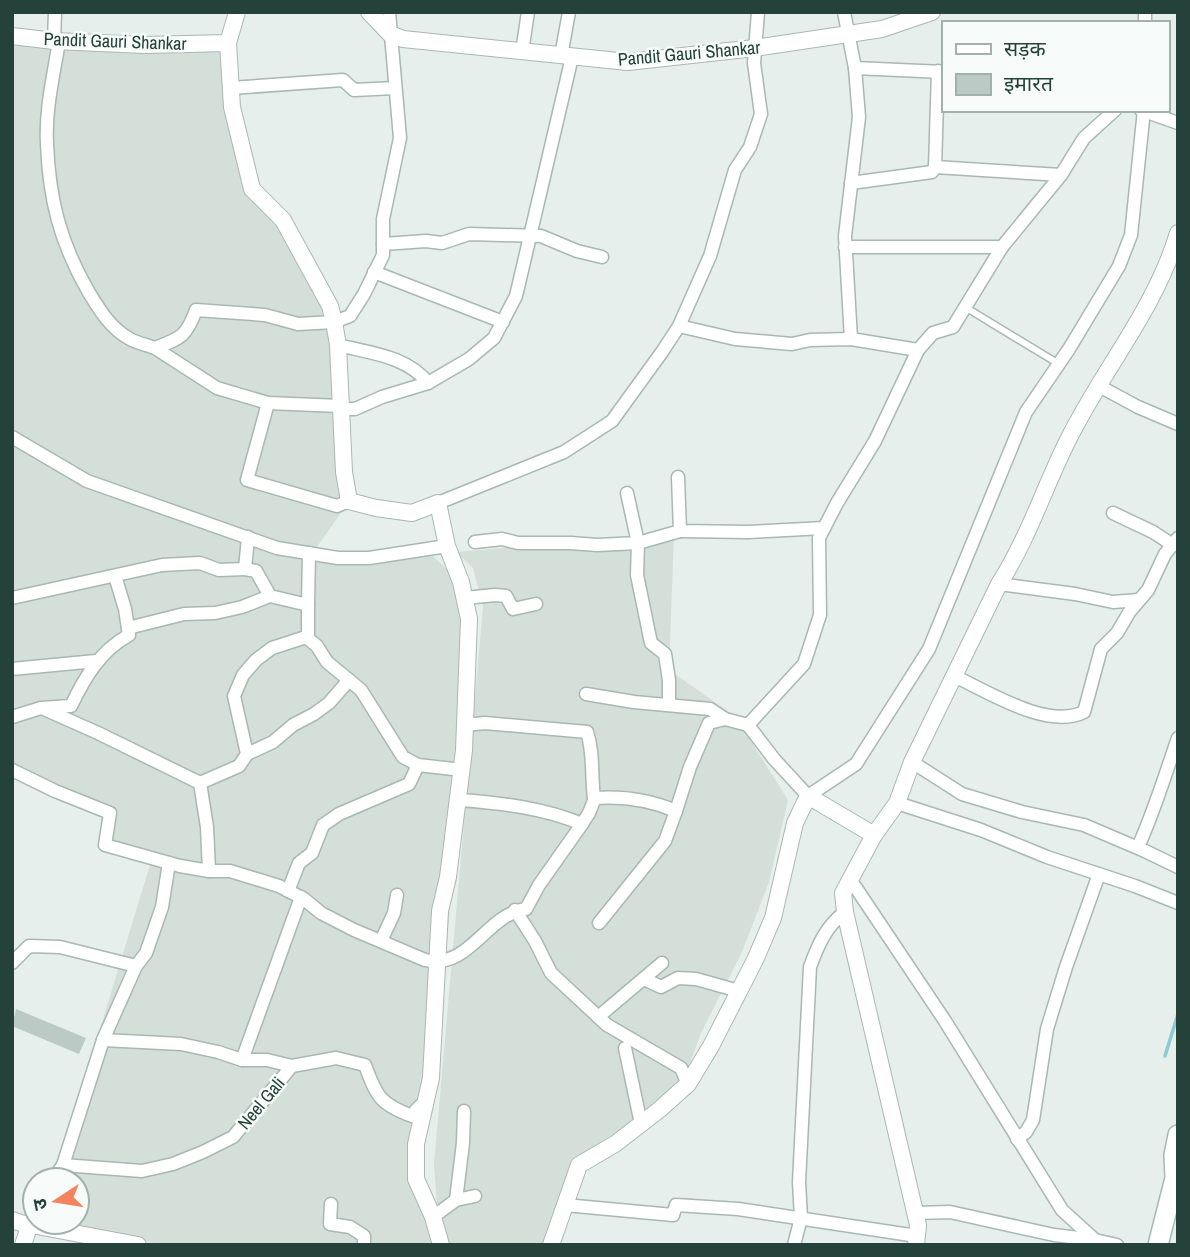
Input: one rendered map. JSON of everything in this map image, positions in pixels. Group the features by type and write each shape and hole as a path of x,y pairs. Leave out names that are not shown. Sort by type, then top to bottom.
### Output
{"main road":[{"path":"1161,1243 1176,1178 1174,1155 1178,1135"}],"street":[{"path":"55,12 57,41 47,141 52,197 57,223 71,261 103,316 129,338 155,348 217,388 268,403 340,406 341,409 355,409 382,397 428,383 469,359 494,338 516,296 531,235 566,56 569,12"},
{"path":"237,12 228,43 232,107 252,189 283,220 330,306 338,345 344,472 349,501"},
{"path":"369,12 390,34"},
{"path":"155,348 188,331 195,310 265,315 298,324 334,322 350,316 383,255 383,219 400,138 388,12"},
{"path":"522,52 528,12"},
{"path":"268,403 247,480 337,506 349,501 412,513 564,452 612,421 643,381 679,326 710,256 735,170 750,147 761,114 754,63 758,12"},
{"path":"844,12 855,68 859,117 845,247 851,339"},
{"name":"Pandit Gauri Shankar","path":"390,34 402,38 628,62 755,48 882,29 932,12"},
{"name":"Pandit Gauri Shankar","path":"12,36 145,45 228,43"},
{"path":"851,183 932,172 935,167 941,71 855,68"},
{"path":"231,88 343,80 354,90 395,88"},
{"path":"748,725 804,664 820,615 819,538 875,441 918,350 933,333 953,327 1002,247 1061,175 1084,138 1113,112"},
{"path":"551,1245 579,1165 615,1144 688,1084 740,991 773,918 795,823 808,796 856,764 929,649 1026,412 1119,266 1131,235 1143,112"},
{"path":"1146,112 1178,123"},
{"path":"935,167 1061,175"},
{"path":"565,1205 673,1214 676,1205 738,1209 802,1218 916,1240 918,1225 845,912 843,893 874,835 897,803 912,762 999,584 1015,559 1068,439 1151,301 1178,233"},
{"path":"383,244 426,241 442,243 469,234 531,235 602,257"},
{"path":"845,247 1002,247"},
{"path":"374,272 503,322"},
{"path":"679,326 735,339 792,344 810,340 851,339 918,350"},
{"path":"338,345 406,362 419,370 428,383"},
{"path":"1100,386 1178,424"},
{"path":"12,437 87,481 137,501 176,511 277,548 338,558 369,558 447,546"},
{"path":"678,477 680,531"},
{"path":"627,493 638,543 637,575 651,643 665,654 669,704"},
{"path":"438,503 447,546 461,582 469,619 462,770 440,911 431,1078 415,1144 416,1179 433,1217 441,1245"},
{"path":"954,676 1039,715 1077,716 1084,712 1101,649 1117,633 1148,590 1175,541 1113,513"},
{"path":"475,542 502,539 518,543 597,545 638,543 680,531 748,532 824,528"},
{"path":"245,569 248,537"},
{"path":"308,638 309,554"},
{"path":"12,598 162,565 201,563 219,569 256,571 271,596"},
{"path":"12,718 41,708 71,706 96,661 130,635 115,576"},
{"path":"999,584 1113,602 1139,600"},
{"path":"465,598 495,594 506,596 513,608 536,604"},
{"path":"128,628 173,616 215,613 242,607 271,596 308,605"},
{"path":"247,754 234,696 243,675 256,660 272,648 306,637 317,646 327,662 361,690 403,757 418,765 462,770"},
{"path":"12,669 96,661"},
{"path":"41,708 99,733 200,783 239,766 247,754 274,742 293,725 329,703 349,680"},
{"path":"586,694 634,702 710,709 724,719 748,725 808,796 874,835"},
{"path":"598,923 665,842 690,767 709,723 724,719"},
{"path":"12,770 55,792 110,813 105,845 169,863 209,871 230,871 288,891 301,897 321,913 436,963 465,952 501,918 515,910 526,909 539,885 589,813 594,798 591,772 593,748 587,732 485,723 465,725"},
{"path":"1138,847 1157,802 1162,780 1178,738"},
{"path":"912,762 961,794 1022,813 1084,825 1178,867"},
{"path":"288,891 299,863 312,853 323,825 339,814 409,784 418,765"},
{"path":"200,783 207,827 209,871"},
{"path":"594,798 616,796 659,803 676,811"},
{"path":"456,809 460,800 479,801 565,816 582,824"},
{"path":"897,803 981,830 1046,857 1178,903"},
{"path":"63,1165 103,1040 136,966 146,953 162,907 169,863"},
{"path":"1017,1139 1026,1132 1033,1120 1047,1029 1099,874"},
{"path":"850,879 945,1021 1062,1210 1095,1240"},
{"path":"381,941 394,913 397,895"},
{"path":"242,1060 301,897"},
{"path":"515,910 551,973 607,1026 681,1068 688,1084"},
{"path":"794,1245 802,1218 799,1182 810,967 817,947 833,921 845,912"},
{"path":"12,963 29,946 60,947 136,966"},
{"path":"598,1017 662,963"},
{"path":"644,979 661,987 678,978 696,979 740,991"},
{"path":"103,1040 181,1044 242,1060 267,1060 292,1066"},
{"path":"625,1048 641,1124"},
{"name":"Neel Gali","path":"63,1165 142,1171 173,1164 233,1137 292,1066 337,1058 365,1065 373,1087 393,1109 415,1117 416,1110 425,1102"},
{"path":"456,1200 464,1111"},
{"path":"433,1217 456,1200 475,1196"},
{"path":"331,1204 330,1224 350,1227 364,1236 364,1245"},
{"path":"915,1213 950,1212 1043,1238 1095,1240 1116,1245"},
{"path":"91,1233 138,1245"}],"lane":[{"path":"965,307 1059,363"}],"shaded area":[{"path":"12,38 228,43 252,189 283,220 330,306 349,501 312,554 313,562 369,558 424,548 461,582 466,700 445,968 416,1144 439,1233 434,1164 483,607 473,568 456,552 674,534 669,670 735,716 788,800 769,882 742,952 701,1033 679,1092 576,1158 564,1181 553,1225 544,1245 165,1245 91,1231 91,1166 58,1166 153,855 105,845 110,813 12,772"}],"building":[{"path":"16,1009 86,1038 79,1054 12,1026"}],"waterway":[{"path":"1165,1056 1178,1014"}]}
